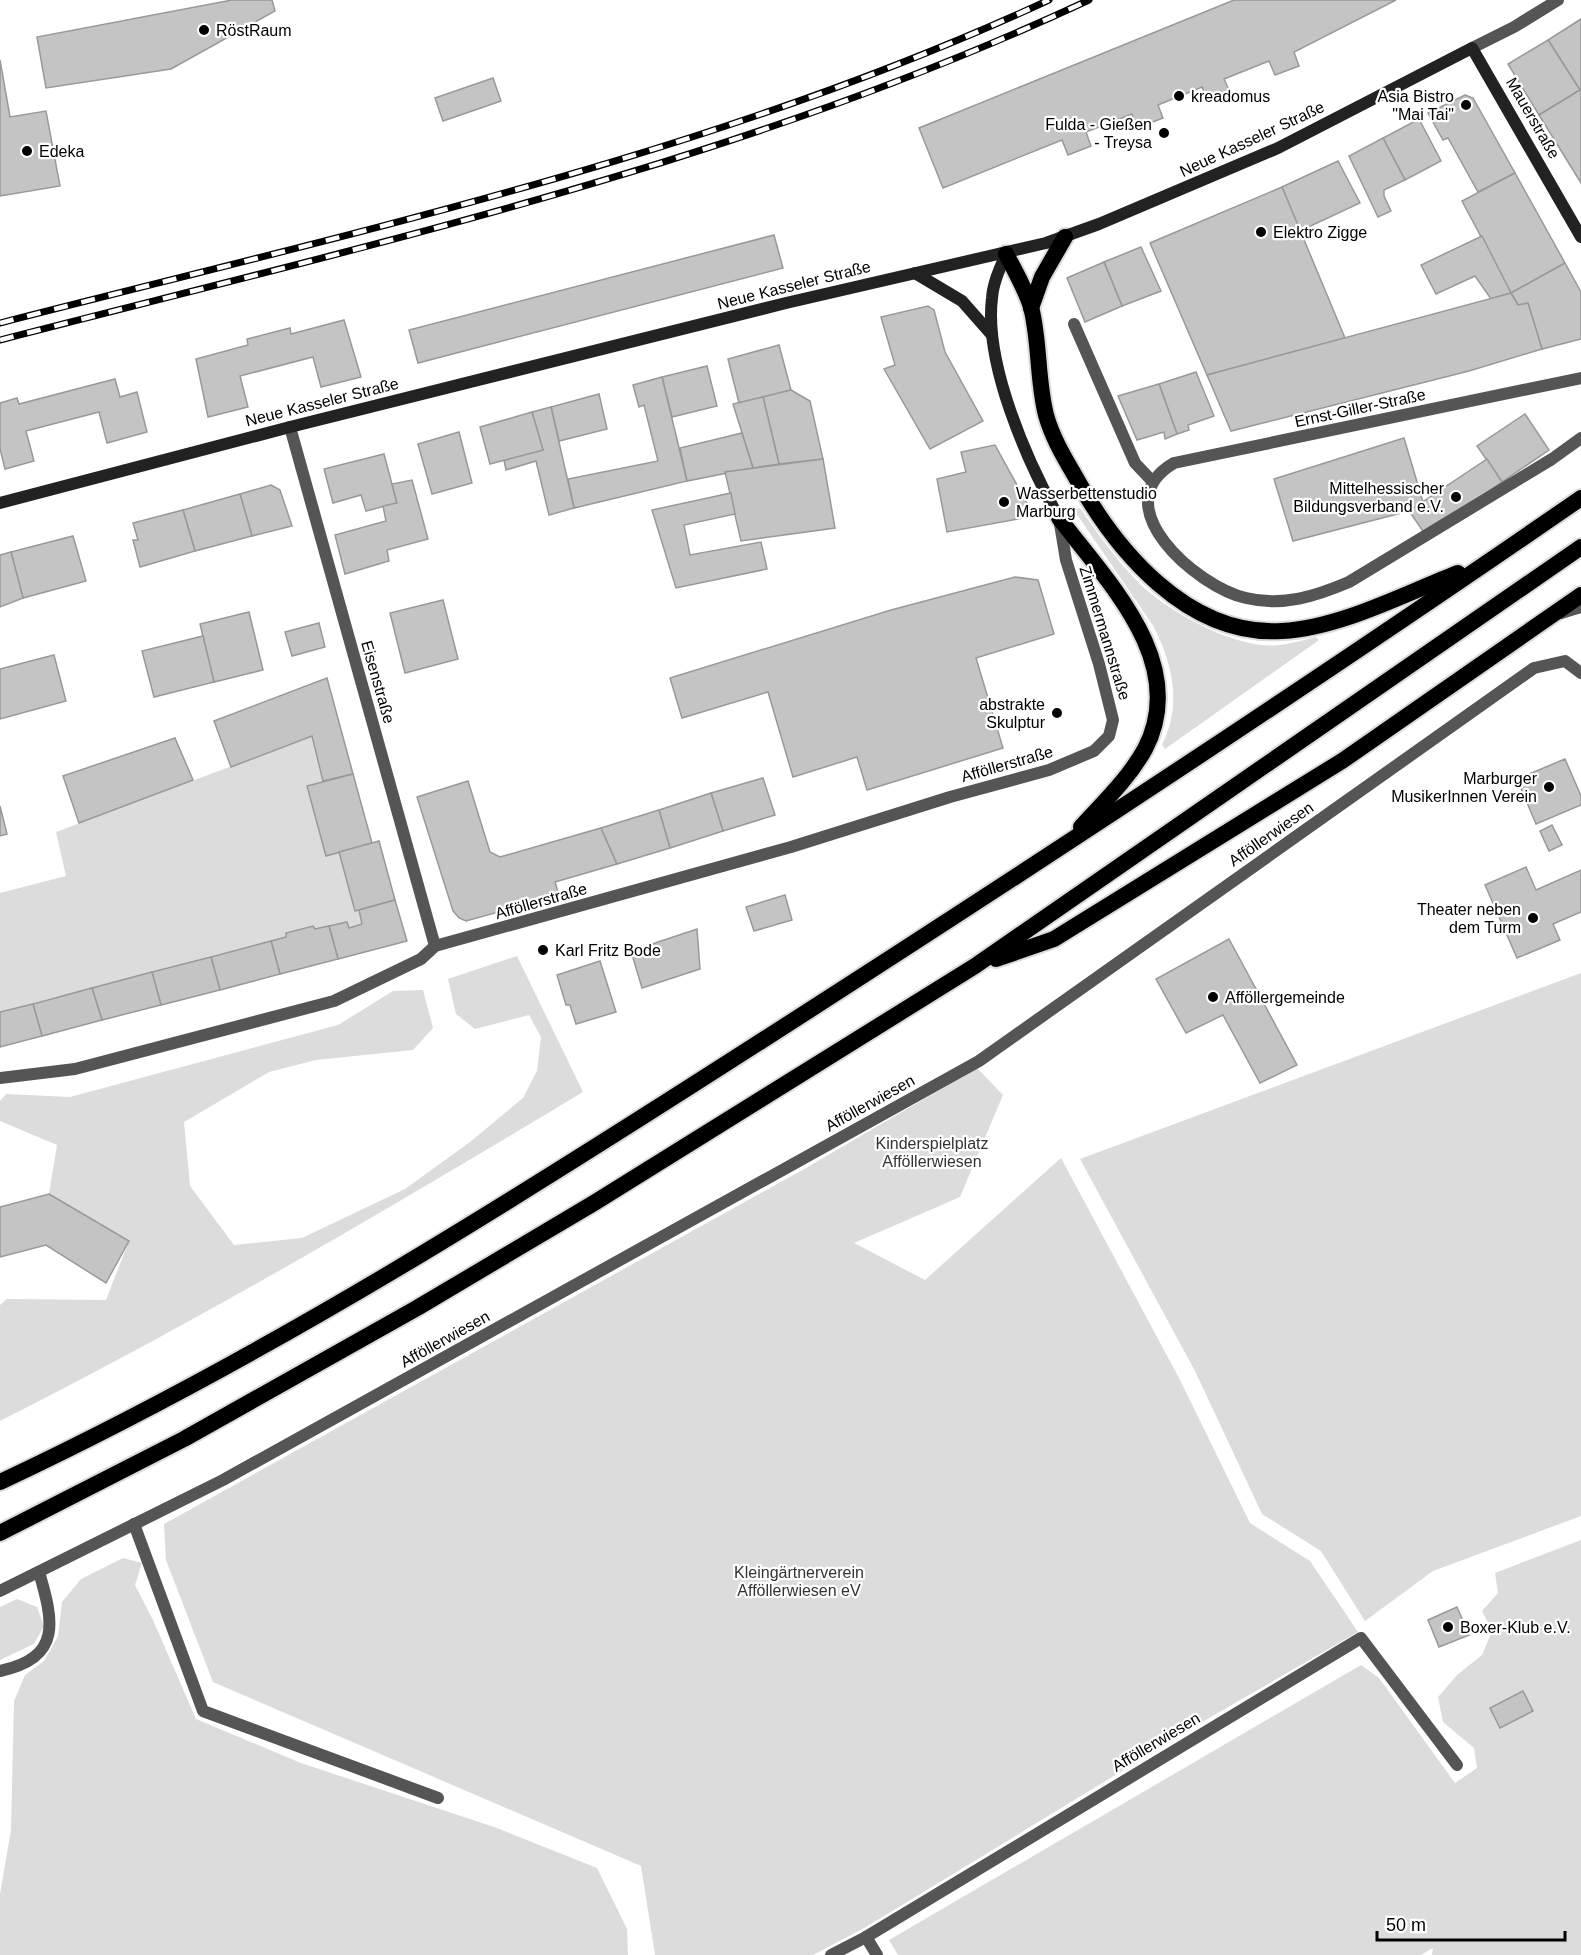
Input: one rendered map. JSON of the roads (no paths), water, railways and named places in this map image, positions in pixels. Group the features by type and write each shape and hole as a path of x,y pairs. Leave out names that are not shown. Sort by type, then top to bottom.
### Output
{"highway":[{"path":"1031,308 1042,277 1065,237"},
{"path":"1006,254 1021,282 1031,308 1047,416 1056,442 1103,521 1143,570 1165,590 1200,612 1226,623 1281,632 1317,626 1487,562"},
{"path":"0,1482 227,1365 498,1208 1060,849 1581,498"},
{"path":"1059,518 1126,607 1143,635 1155,670 1158,693 1150,736 1127,777 1060,849"},
{"path":"0,1533 184,1439 427,1302 594,1203 975,966 1581,547"},
{"path":"975,966 1054,939 1342,760 1581,595"}],"main road":[{"name":"Neue Kasseler Straße","path":"0,503 290,427 915,273 1006,254 1065,237 1278,148 1472,48"},
{"name":"Mauerstraße","path":"1472,48 1581,237"},
{"path":"1006,254 992,297 992,335 1017,429 1027,456 1059,518"},
{"path":"915,273 962,301 992,335"}],"street":[{"name":"Neue Kasseler Straße","path":"1472,48 1514,27 1558,0"},
{"path":"1074,324 1135,463 1152,481 1150,509 1155,530 1172,553 1218,588 1246,598 1283,602 1316,596 1349,582 1552,459 1581,438"},
{"name":"Ernst-Giller-Straße","path":"1152,481 1160,471 1174,463 1581,378"},
{"name":"Eisenstraße","path":"290,427 435,946"},
{"name":"Zimmermannstraße","path":"1059,518 1066,560 1112,712 1109,736 1094,751"},
{"path":"1551,616 1581,607"},
{"name":"Afföllerwiesen","path":"0,1591 233,1474 979,1061 1534,668 1565,661 1581,673"},
{"name":"Afföllerstraße","path":"0,1078 75,1069 334,1001 422,959 435,946 791,847 950,797 1049,770 1094,751"},
{"path":"134,1524 203,1711 438,1798"},
{"path":"0,1671 24,1662 45,1646 51,1635 49,1605 39,1572"},
{"name":"Afföllerwiesen","path":"831,1955 1361,1638 1457,1765"},
{"path":"866,1936 877,1955"}],"railway":[{"path":"0,323 400,221 664,146 794,103 923,54 1049,0"},
{"path":"0,340 415,233 690,154 825,108 958,57 1089,0"}],"place":[{"name":"RöstRaum","path":"204,30"},
{"name":"kreadomus","path":"1179,96"},
{"name":"Asia Bistro \"Mai Tai\"","path":"1466,105"},
{"name":"Fulda - Gießen - Treysa","path":"1164,133"},
{"name":"Edeka","path":"27,151"},
{"name":"Elektro Zigge","path":"1261,232"},
{"name":"Mittelhessischer Bildungsverband e.V.","path":"1456,497"},
{"name":"Wasserbettenstudio Marburg","path":"1004,502"},
{"name":"abstrakte Skulptur","path":"1057,713"},
{"name":"Marburger MusikerInnen Verein","path":"1549,787"},
{"name":"Theater neben dem Turm","path":"1533,918"},
{"name":"Karl Fritz Bode","path":"543,950"},
{"name":"Afföllergemeinde","path":"1213,997"},
{"name":"Boxer-Klub e.V.","path":"1448,1627"}],"park label":[{"name":"Kinderspielplatz Afföllerwiesen","path":"932,1152"},
{"name":"Kleingärtnerverein Afföllerwiesen eV","path":"799,1581"}]}
